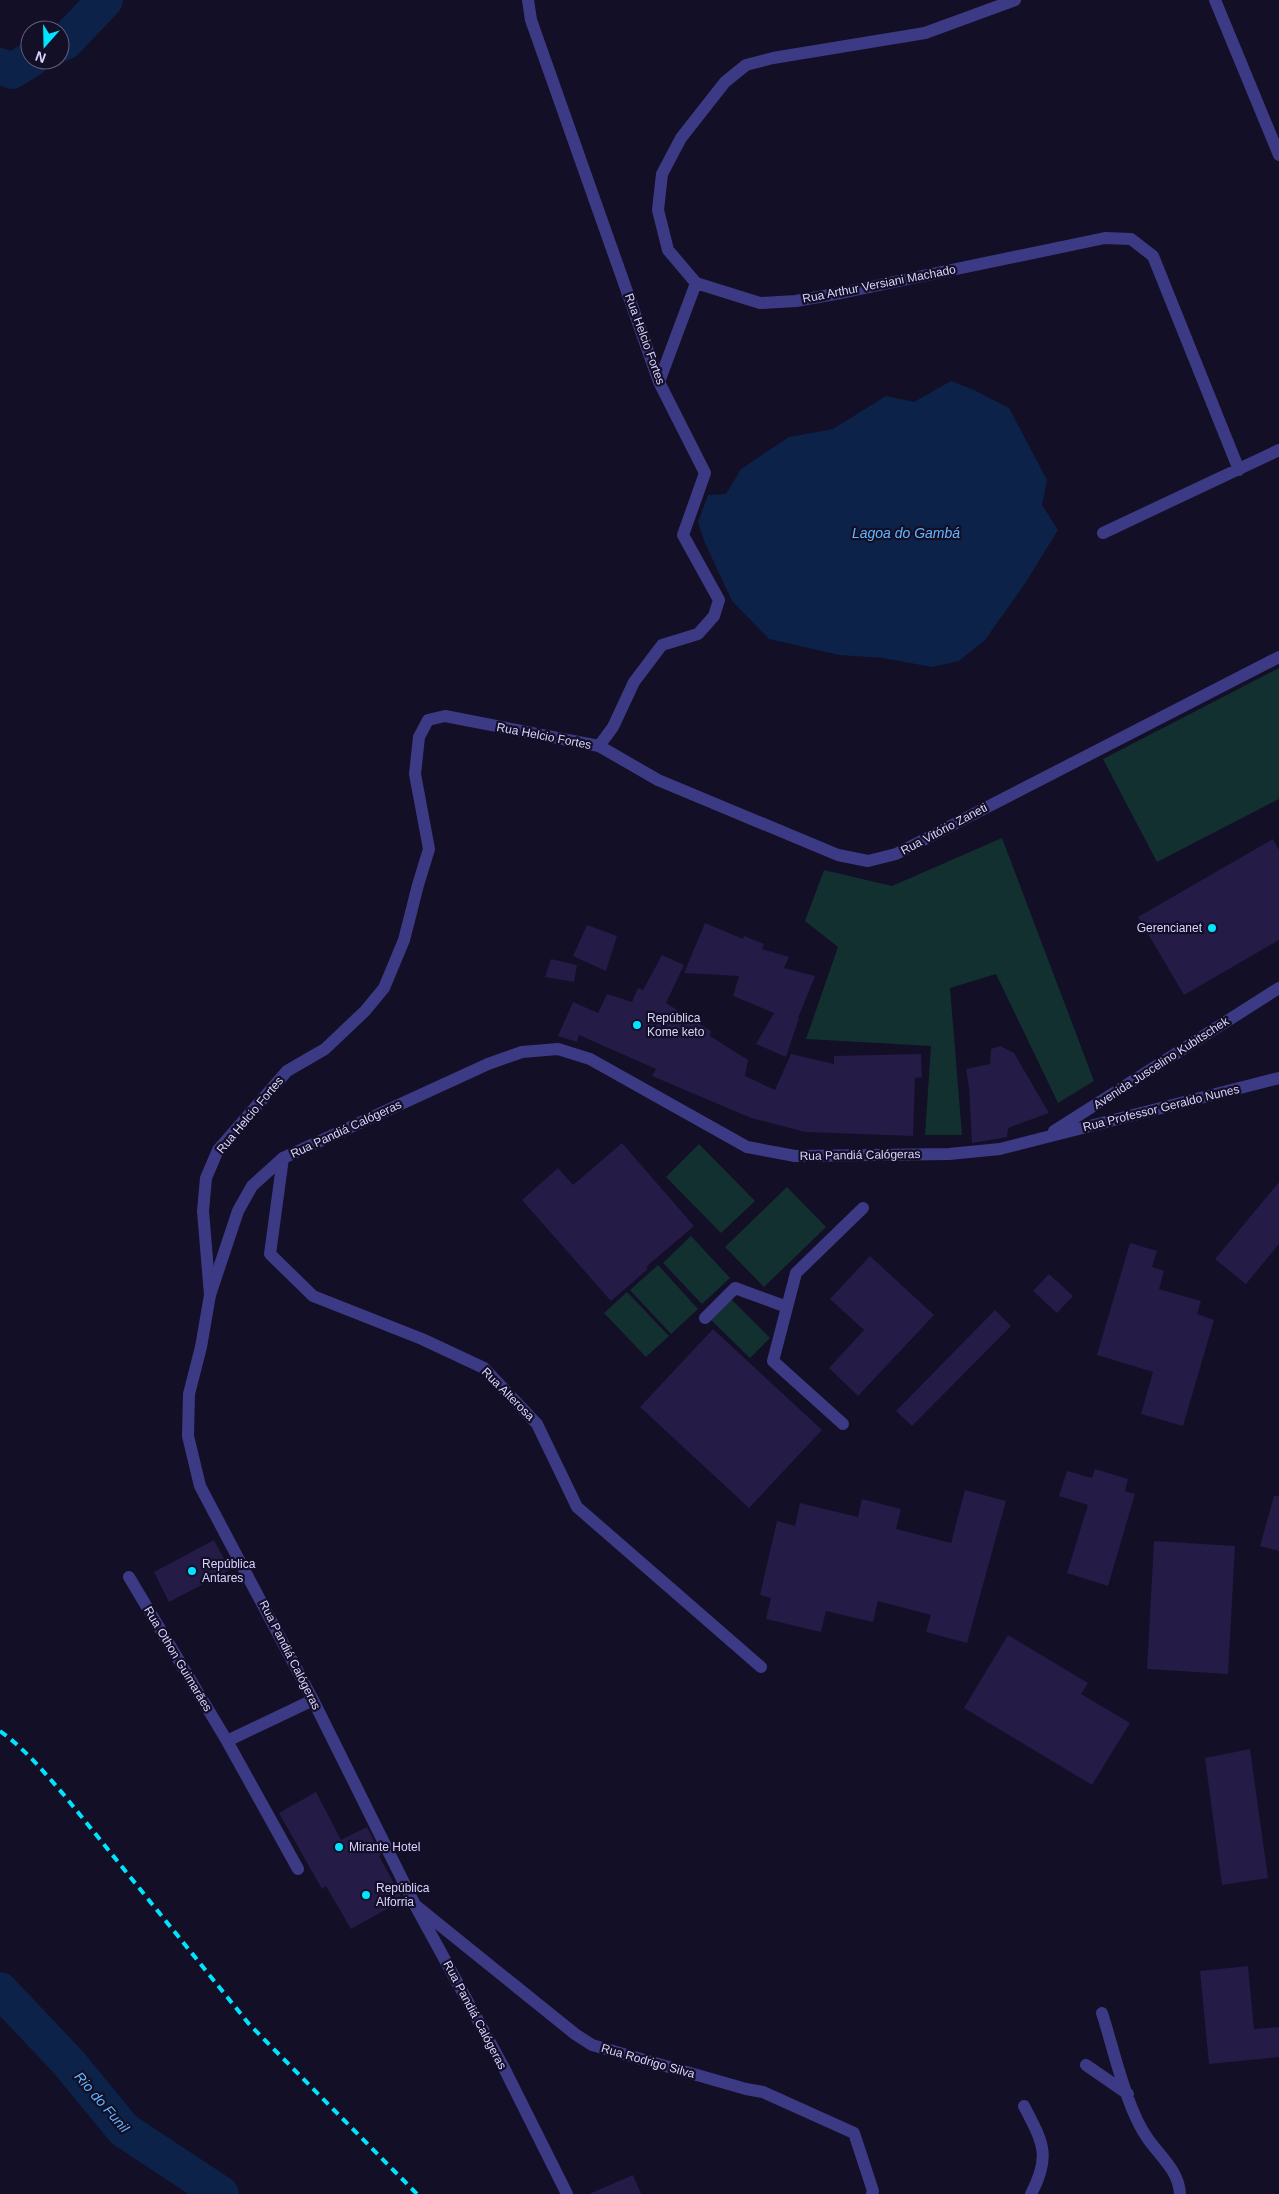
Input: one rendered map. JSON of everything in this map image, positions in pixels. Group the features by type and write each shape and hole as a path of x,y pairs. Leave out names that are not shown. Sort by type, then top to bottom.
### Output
{"street":[{"name":"Rua Helcio Fortes","path":"210,1295 202,1211 206,1178 218,1150 287,1070 326,1049 365,1011 384,988 404,940 429,849 416,774 419,737 428,720 445,716 599,746 613,727 634,682 662,645 698,634 714,616 719,600 683,535 705,473 659,382 531,20 528,0"},
{"path":"659,382 696,283 668,250 658,210 662,174 680,138 725,82 746,65 773,58 924,32 1015,0"},
{"path":"1215,0 1279,156"},
{"name":"Rua Arthur Versiani Machado","path":"696,283 760,303 796,300 841,293 1105,238 1131,239 1153,256 1240,470"},
{"path":"1104,533 1279,450"},
{"name":"Rua Vitório Zaneti","path":"599,746 658,780 838,855 868,861 896,854 1279,657"},
{"name":"Avenida Juscelino Kubitschek","path":"1044,1138 1279,988"},
{"name":"Rua Pandiá Calógeras","path":"566,2194 504,2068 415,1905 313,1700 200,1486 188,1436 189,1394 201,1347 210,1295 238,1211 252,1186 283,1158 488,1064 522,1052 558,1049 590,1059 747,1147 795,1156 949,1154 1000,1149 1044,1138"},
{"name":"Rua Professor Geraldo Nunes","path":"1044,1138 1279,1078"},
{"name":"Rua Alterosa","path":"283,1158 270,1254 313,1296 422,1339 484,1368 537,1424 578,1507 761,1668"},
{"path":"843,1424 773,1361 796,1273 863,1208"},
{"path":"705,1318 735,1288 787,1307"},
{"name":"Rua Othon Guimarães","path":"128,1576 227,1741 298,1869"},
{"path":"227,1741 313,1700"},
{"name":"Rua Rodrigo Silva","path":"415,1905 575,2034 592,2044 746,2090 763,2092 854,2133 873,2191 872,2194"},
{"path":"1102,2013 1128,2094 1147,2137 1175,2174 1180,2194"},
{"path":"1086,2065 1128,2094"},
{"path":"1024,2106 1043,2144 1041,2167 1032,2194"}],"green space":[{"path":"1279,668 1279,799 1157,862 1103,759"},
{"path":"1002,838 1094,1081 1058,1103 996,974 950,988 962,1135 925,1135 931,1046 806,1039 838,947 805,921 824,870 892,886"},
{"path":"699,1144 755,1201 721,1233 666,1177"},
{"path":"787,1187 826,1227 764,1287 725,1247"},
{"path":"691,1236 730,1278 702,1304 663,1263"},
{"path":"658,1265 698,1309 671,1334 630,1290"},
{"path":"627,1292 669,1336 646,1357 604,1313"},
{"path":"731,1299 770,1338 750,1358 711,1320"}],"water":[{"name":"Lagoa do Gambá","path":"951,381 974,390 1009,408 1047,480 1042,505 1058,530 1026,582 985,640 959,661 932,667 883,658 839,655 769,639 732,601 705,543 698,522 708,495 726,494 741,469 789,437 833,429 886,396 914,402"}],"building":[{"name":"Gerencianet","path":"1273,839 1279,850 1279,940 1184,995 1138,917"},
{"path":"705,923 743,939 744,936 764,944 762,949 789,957 784,968 815,976 798,1018 786,1057 756,1044 774,1013 733,996 739,976 684,973"},
{"path":"587,925 617,936 606,971 573,956"},
{"path":"662,955 684,965 666,1003 711,1031 710,1036 748,1060 745,1076 775,1090 791,1054 834,1064 834,1056 921,1054 922,1077 915,1078 913,1136 805,1132 751,1118 652,1076 656,1069 579,1035 577,1042 558,1036 573,1002 598,1013 607,994 632,1002 638,988 643,990"},
{"path":"551,959 577,965 574,982 545,977"},
{"path":"1000,1046 1014,1053 1049,1113 1008,1128 1007,1137 972,1143 969,1087 966,1069 990,1064 991,1049"},
{"path":"622,1143 694,1226 646,1267 648,1269 611,1301 522,1200 558,1168 573,1185"},
{"path":"1279,1182 1279,1244 1246,1284 1215,1259"},
{"path":"1130,1243 1157,1251 1152,1267 1164,1271 1159,1289 1201,1301 1197,1314 1214,1320 1183,1426 1141,1414 1153,1372 1097,1355"},
{"path":"870,1256 934,1315 858,1396 829,1368 864,1330 830,1299"},
{"path":"1049,1274 1073,1296 1057,1313 1033,1291"},
{"path":"995,1310 1011,1326 912,1426 896,1411"},
{"path":"713,1329 822,1430 749,1508 640,1407"},
{"path":"1095,1469 1128,1479 1125,1491 1135,1494 1108,1586 1067,1573 1088,1505 1059,1496 1067,1471 1092,1478"},
{"path":"965,1490 1006,1501 967,1643 926,1632 931,1615 878,1601 873,1622 826,1611 821,1632 766,1619 771,1598 760,1595 777,1521 795,1526 800,1503 858,1517 862,1499 901,1509 896,1529 951,1543"},
{"path":"1274,1496 1279,1496 1279,1551 1260,1546"},
{"name":"República Antares","path":"214,1540 230,1570 169,1602 154,1572"},
{"path":"1154,1541 1235,1546 1228,1674 1147,1669"},
{"path":"1008,1635 1088,1683 1081,1694 1130,1723 1092,1785 964,1708"},
{"path":"1250,1749 1268,1878 1222,1885 1205,1758"},
{"name":"Mirante Hotel","path":"316,1792 341,1840 367,1827 381,1855 379,1856 403,1900 351,1929 326,1886 322,1889 279,1813"},
{"path":"1248,1966 1254,2029 1279,2027 1279,2057 1209,2064 1200,1971"},
{"path":"633,2175 641,2194 589,2194"}],"waterway":[{"name":"Rio do Funil","path":"70,37 105,0"},
{"name":"Rio do Funil","path":"0,66 12,71 20,66"},
{"name":"Rio do Funil","path":"0,1990 69,2063 124,2130 221,2194"}],"railway":[{"path":"0,1731 42,1769 249,2024 417,2194"}],"place":[{"name":"Gerencianet","path":"1212,928"},
{"name":"República Kome keto","path":"637,1025"},
{"name":"República Antares","path":"192,1571"},
{"name":"Mirante Hotel","path":"339,1847"},
{"name":"República Alforria","path":"366,1895"}]}
